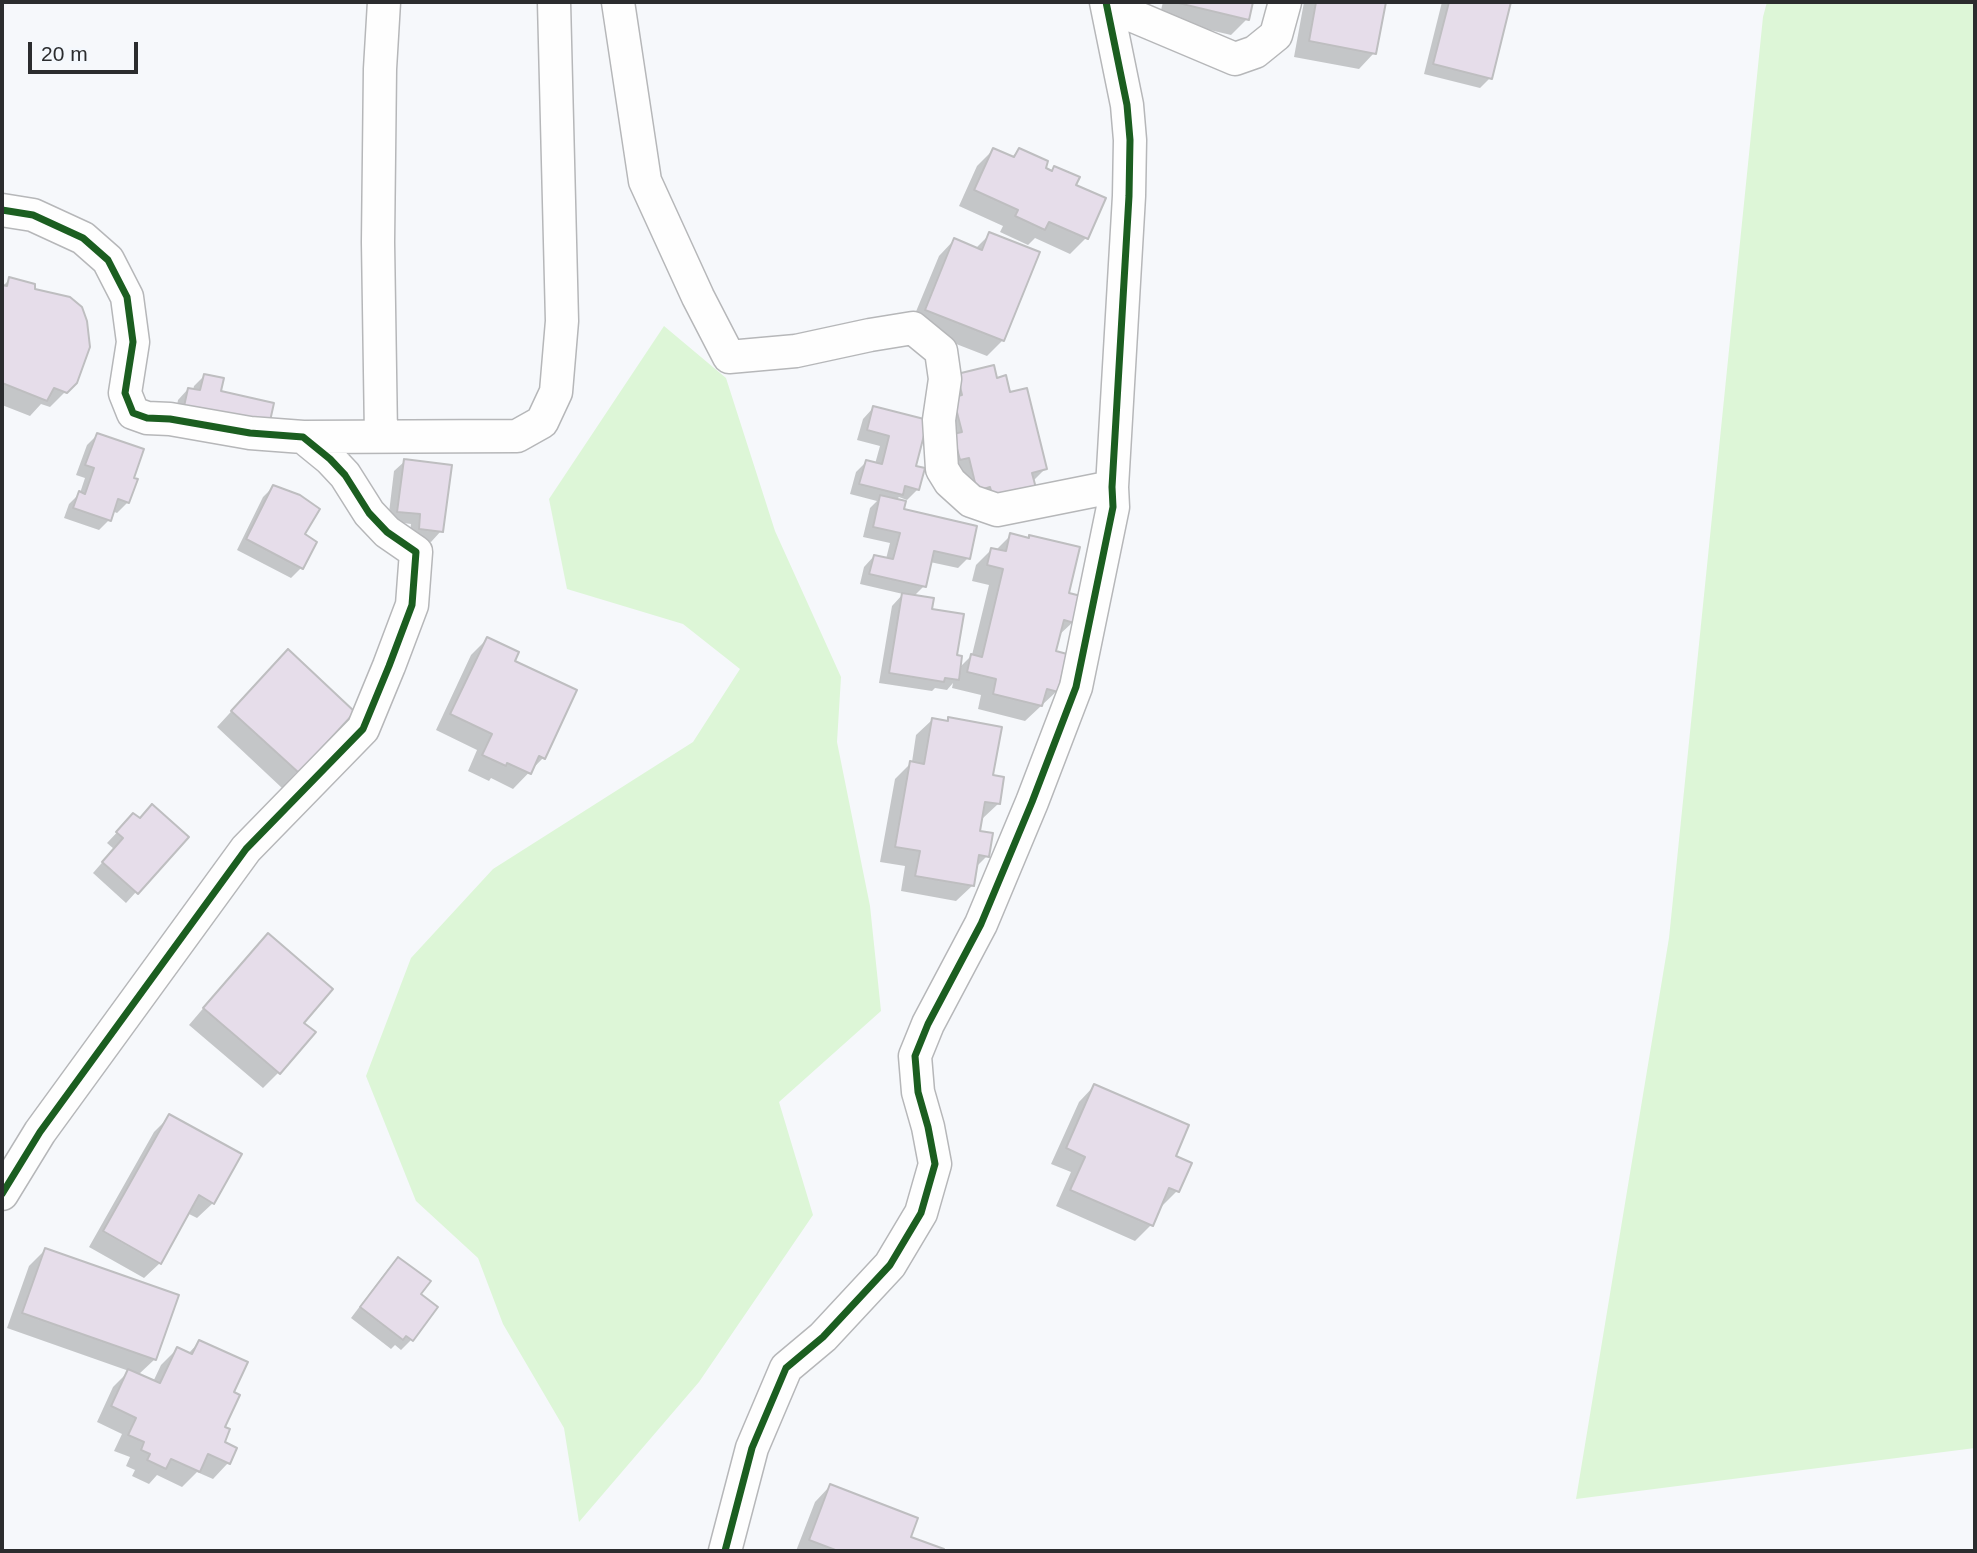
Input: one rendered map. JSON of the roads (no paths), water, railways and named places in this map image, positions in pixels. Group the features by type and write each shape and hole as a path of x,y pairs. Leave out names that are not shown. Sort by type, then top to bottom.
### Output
{"street":[{"path":"381,435 378,242 380,69 384,2"},
{"path":"2,210 33,215 83,238 108,260 127,297 133,342 125,393 133,413 147,418 170,419 250,433 303,437 517,436 542,422 556,392 562,321 554,2"},
{"path":"618,2 645,181 698,297 730,357 796,351 913,328 942,351 945,379 939,421 942,469 950,482 971,501 997,510 1112,487"},
{"path":"1106,3 1235,59 1255,52 1276,35 1285,2"},
{"path":"725,1551 752,1448 786,1368 823,1337 890,1265 922,1213 935,1164 918,1092 915,1056 928,1024 981,924 1076,687 1113,507 1128,210 1130,140 1127,105 1106,3"},
{"path":"2,1194 40,1132 246,849 363,729 389,666 412,605 416,552 387,532 369,513 345,475 303,437"}]}
